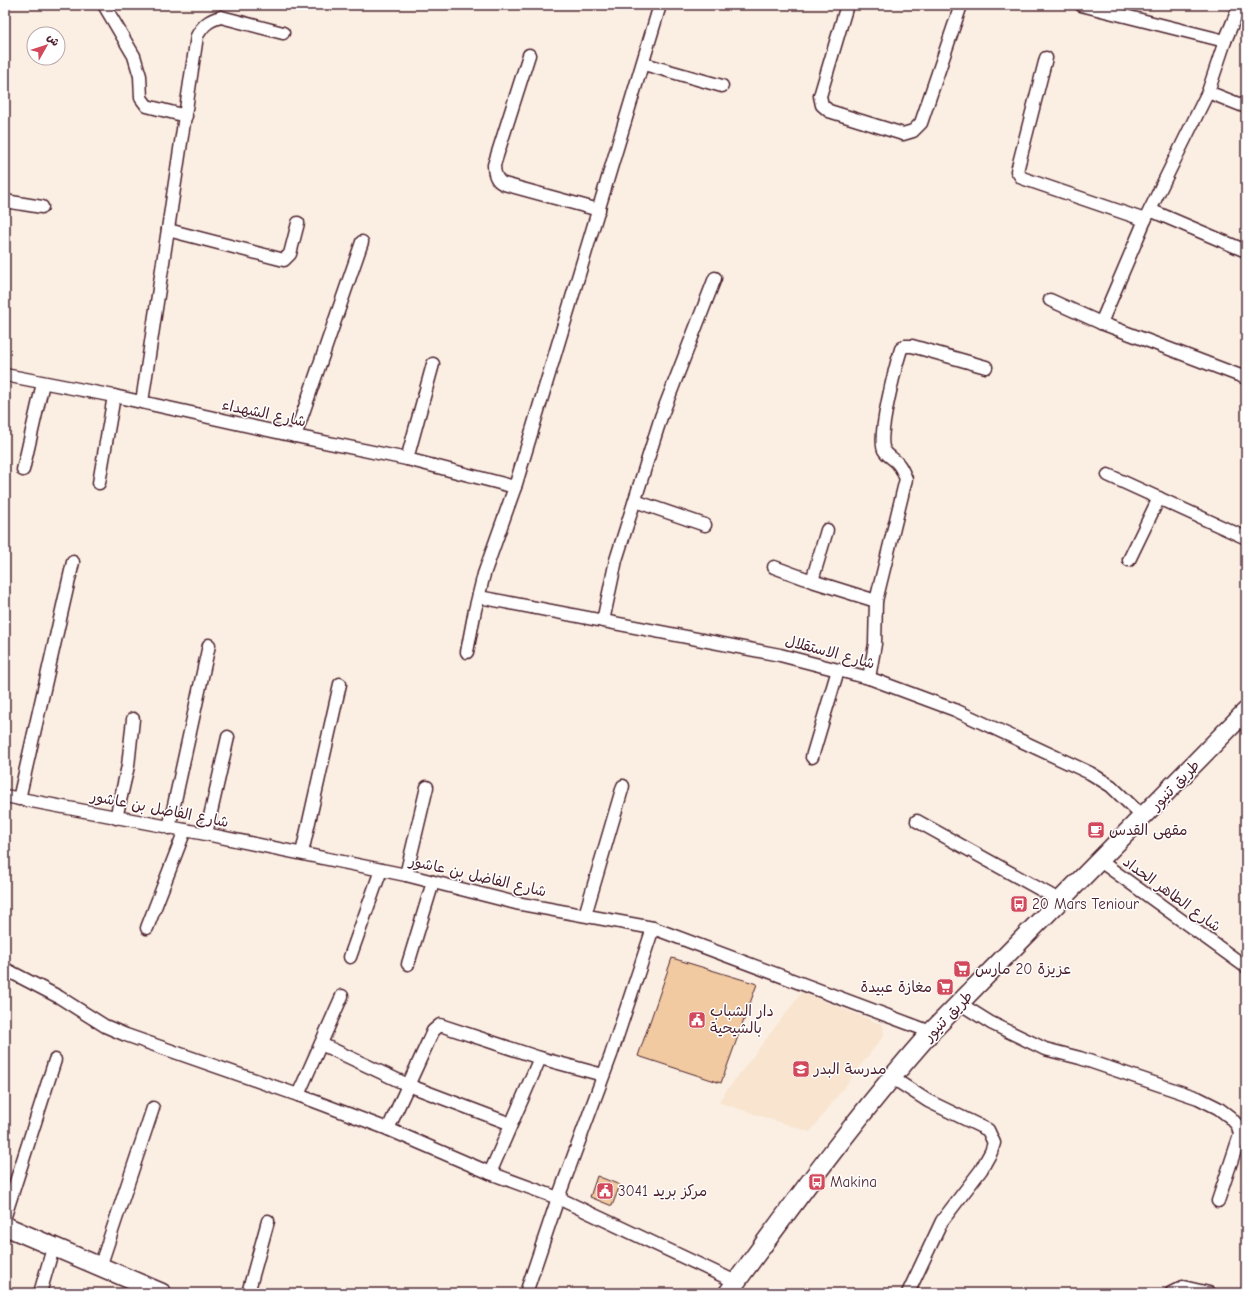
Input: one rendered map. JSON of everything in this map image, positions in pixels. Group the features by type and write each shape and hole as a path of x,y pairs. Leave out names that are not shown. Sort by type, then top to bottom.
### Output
{"main road":[{"name":"طريق تنيور","path":"732,1288 891,1077 931,1032 1143,818 1246,711"},
{"path":"5,1226 53,1248 162,1293"}],"street":[{"path":"104,5 134,56 140,76 141,98 146,106 186,116"},
{"path":"467,652 484,574 514,488 644,64 660,5"},
{"path":"847,5 820,96 822,105 828,111 903,134 913,131 920,123 961,5"},
{"path":"1081,5 1122,10 1225,41"},
{"path":"1101,323 1148,215 1208,92 1225,41 1240,5"},
{"path":"142,402 197,36 212,19 221,17 284,33"},
{"path":"529,54 494,165 496,175 499,181 504,184 599,210"},
{"path":"1046,58 1017,171 1019,176 1148,215 1246,251"},
{"path":"644,64 722,86"},
{"path":"1208,92 1246,107"},
{"path":"5,201 42,207"},
{"path":"168,230 284,260 290,254 298,223"},
{"path":"295,436 362,242"},
{"path":"602,621 616,560 661,417 715,278"},
{"path":"1050,300 1101,323 1195,360 1246,378"},
{"path":"869,678 875,644 876,601 906,479 899,464 890,458 883,449 882,441 883,425 901,349 905,346 912,346 986,367"},
{"path":"407,459 433,364"},
{"name":"شارع الشهداء","path":"5,375 114,396 407,459 514,488"},
{"path":"23,470 43,382"},
{"path":"98,483 114,396"},
{"path":"1108,474 1246,538"},
{"path":"1129,560 1159,498"},
{"path":"635,500 705,525"},
{"path":"812,581 827,530"},
{"path":"19,799 73,562"},
{"path":"774,566 812,581 876,601"},
{"name":"شارع الاستقلال","path":"479,597 780,655 869,678 955,710 1090,773 1111,786 1143,818"},
{"path":"169,828 209,645"},
{"path":"812,757 838,670"},
{"path":"302,853 340,684"},
{"path":"116,818 128,766 133,719"},
{"path":"206,834 228,737"},
{"path":"585,914 623,786"},
{"path":"406,875 427,787"},
{"name":"شارع الفاضل بن عاشور","path":"5,796 302,853 406,875 516,903 585,914 653,928 931,1032"},
{"path":"917,821 1061,901"},
{"path":"147,928 185,830"},
{"name":"شارع الطاهر الحداد","path":"1100,861 1246,966"},
{"path":"350,957 381,870"},
{"path":"408,964 433,882"},
{"path":"526,1293 558,1198 611,1055 653,928"},
{"path":"5,969 59,996 105,1026 126,1035 225,1068 298,1095 388,1129 490,1173 558,1198 732,1288"},
{"path":"298,1095 342,996"},
{"path":"959,1003 991,1024 1045,1049 1080,1058 1198,1098 1230,1116 1238,1126 1240,1135 1218,1201"},
{"path":"388,1129 433,1031 440,1025 540,1058 603,1075"},
{"path":"321,1044 408,1085 511,1124"},
{"path":"490,1173 540,1058"},
{"path":"5,1216 55,1060"},
{"path":"891,1077 928,1101 988,1130 994,1143 991,1152 981,1170 942,1221 908,1293"},
{"path":"100,1267 153,1108"},
{"path":"248,1293 268,1221"},
{"path":"40,1293 53,1248"},
{"path":"1171,1293 1183,1287 1209,1293"}],"shaded area":[{"name":"مدرسة البدر","path":"802,992 883,1025 884,1035 810,1132 718,1102"}],"building":[{"name":"دار الشباب بالشيحية","path":"672,958 757,984 721,1083 638,1056"},
{"name":"مركز بريد 3041","path":"597,1176 620,1185 612,1206 590,1197"}],"place":[{"name":"مقهى القدس","path":"1096,830"},
{"name":"20 Mars Teniour","path":"1019,904"},
{"name":"عزيزة 20 مارس","path":"962,969"},
{"name":"مغازة عبيدة","path":"945,987"},
{"name":"دار الشباب بالشيحية","path":"697,1020"},
{"name":"مدرسة البدر","path":"801,1069"},
{"name":"Makina","path":"817,1182"},
{"name":"مركز بريد 3041","path":"605,1191"}]}
